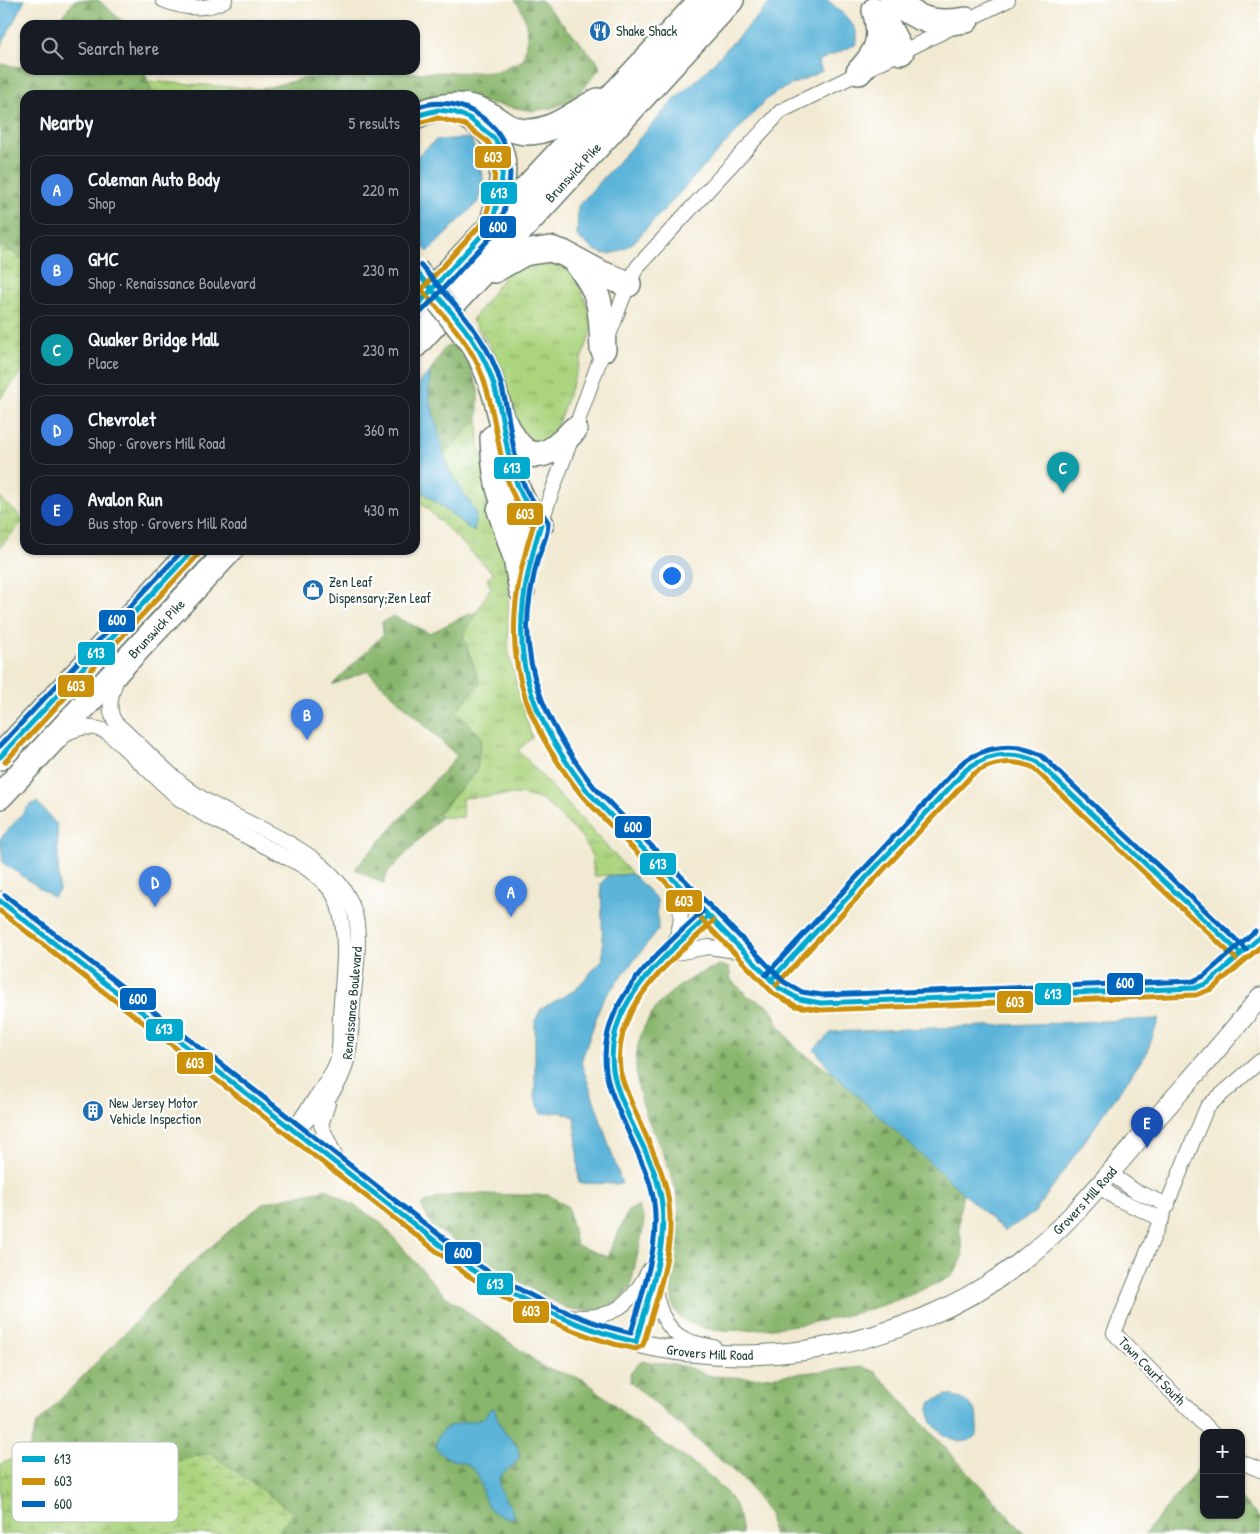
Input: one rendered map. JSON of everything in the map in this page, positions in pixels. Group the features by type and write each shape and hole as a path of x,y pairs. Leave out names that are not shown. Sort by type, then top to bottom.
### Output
{"highway":[{"name":"Brunswick Pike","path":"420,302 702,0"},
{"name":"Brunswick Pike","path":"420,339 731,0"},
{"path":"880,2 925,21 945,23 966,20"},
{"path":"880,2 886,23 907,49"},
{"path":"859,72 870,61 880,38 880,2"},
{"path":"421,114 448,106 472,108 484,112 504,126 527,132 549,129 576,112 616,92"},
{"path":"421,114 446,110 467,116 480,124 495,141 503,159 504,174 493,222"},
{"path":"463,292 514,257 534,250 556,251 577,263 628,284"},
{"path":"577,263 596,288 600,307 603,349"},
{"path":"420,276 474,345 491,378 518,491 538,533"},
{"path":"498,409 515,442 531,453 543,454 554,449 574,430"},
{"path":"498,409 493,433 495,478 499,506 516,558 522,591"},
{"path":"495,478 509,513 538,533"},
{"name":"Brunswick Pike","path":"0,757 188,555"},
{"name":"Brunswick Pike","path":"0,796 225,555"}],"street":[{"path":"163,0 191,8 206,7 225,0"},
{"path":"1008,0 781,111 647,255 628,284 538,533 522,591 520,636 523,664 539,718 571,772 744,952 788,995 804,1001 821,1003 1194,988 1208,983 1260,937"},
{"name":"Renaissance Boulevard","path":"126,659 111,698 112,717 116,723 200,797 320,863 343,888 354,911 358,939 350,1051 344,1074 331,1096 294,1132"},
{"name":"Renaissance Boulevard","path":"51,741 77,729 102,730 178,798 203,814 303,866 318,877 330,890 338,904 344,938 338,1053 329,1077 311,1101 294,1132"},
{"path":"670,954 677,938 682,914 681,904 671,878"},
{"name":"Grovers Mill Road","path":"0,901 294,1132 471,1268 505,1290 548,1313 601,1333 636,1342 698,1352 739,1354 801,1352 833,1346 872,1336 933,1314 976,1292 1016,1265 1060,1229 1105,1180 1257,1002"},
{"path":"636,1342 658,1252 663,1221 660,1194 617,1087 612,1053 618,1019 636,988 708,916"},
{"path":"670,954 709,947 744,952"},
{"name":"Town Court South","path":"1208,1429 1114,1333 1207,1107 1260,1061"},
{"path":"331,1096 321,1125 329,1146 341,1167"},
{"path":"1105,1180 1168,1205"},
{"path":"1105,1180 1117,1199 1162,1219"},
{"path":"548,1313 589,1318 617,1310 637,1290 658,1252"},
{"path":"658,1252 656,1298 668,1324 687,1340 739,1354"},
{"path":"1245,1464 1260,1470"}],"green space":[{"path":"75,0 98,0 121,20 59,20"},
{"path":"515,0 541,0 597,61 600,68 576,98 552,108 533,111 451,96 420,103 420,90 259,90 306,78 345,75 495,72 523,60 527,36 525,21 520,7"},
{"path":"0,64 20,67 20,75 146,75 151,90 20,90 20,257 0,245"},
{"path":"148,81 260,89 259,90 151,90"},
{"path":"0,245 20,257 20,373 0,399"},
{"path":"525,256 571,264 594,324 553,437 540,443 526,439 520,430 515,410 492,348 472,320 514,264"},
{"path":"461,342 478,388 478,420 444,454 429,396 430,372 444,348"},
{"path":"478,420 479,446 492,510 509,570 508,651 532,738 518,750 632,874 594,876 592,856 581,836 543,800 520,794 462,798 463,817 441,817 437,815 476,772 482,737 456,711 480,684 463,636 491,587 487,579 493,573 420,502 420,490 474,532 476,512 448,469 444,454"},
{"path":"0,497 20,516 20,524 0,547"},
{"path":"477,612 463,636 480,684 456,711 482,737 476,772 437,814 441,817 387,873 384,884 355,869 457,756 367,671 332,685 383,635 382,622 393,616 429,633 464,616"},
{"path":"720,965 729,968 731,980 748,996 770,1007 780,1027 797,1049 835,1075 963,1191 959,1214 959,1229 963,1254 959,1266 949,1277 881,1306 796,1325 741,1330 715,1330 696,1325 679,1316 674,1308 672,1295 678,1202 672,1175 641,1099 636,1075 637,1053 642,1033 651,1016 663,1000 679,986"},
{"path":"327,1189 379,1221 444,1295 545,1368 583,1379 650,1434 704,1471 725,1491 734,1503 739,1516 742,1534 278,1534 291,1512 210,1453 178,1461 178,1442 31,1442 36,1425 190,1265 264,1203"},
{"path":"457,1195 549,1195 568,1207 576,1245 607,1257 628,1211 638,1206 644,1219 643,1230 630,1288 616,1306 590,1311 569,1309 538,1293 432,1226 421,1205 432,1200"},
{"path":"640,1361 684,1366 711,1376 754,1378 863,1367 875,1372 1025,1534 773,1534 769,1514 747,1483 630,1382 630,1374"},
{"path":"210,1453 292,1512 278,1534 0,1534 0,1464 12,1460 12,1522 178,1522 178,1461"},
{"path":"1200,1466 1200,1519 1245,1519 1245,1503 1260,1519 1260,1534 1145,1534"}],"water":[{"path":"0,0 25,0 0,48"},
{"path":"773,0 828,0 854,27 857,33 855,45 818,61 822,71 780,90 765,101 634,242 610,254 598,252 592,248 577,236 578,206 676,98 702,75"},
{"path":"471,138 483,178 479,201 428,252 420,244 420,154 436,140"},
{"path":"430,372 429,396 448,469 476,512 474,532 420,490 420,381"},
{"path":"37,802 57,825 59,891 53,897 3,863 0,839 30,805"},
{"path":"632,874 657,899 658,930 602,1001 581,1062 622,1184 579,1183 575,1117 560,1112 541,1114 535,1097 535,1021 541,1009 575,990 603,959 601,883 608,876"},
{"path":"1159,1019 1146,1054 1034,1213 1004,1231 835,1075 814,1049 832,1032"},
{"path":"947,1395 964,1400 976,1413 978,1428 974,1437 967,1441 957,1441 947,1437 932,1422 929,1412 931,1402"},
{"path":"491,1408 494,1408 499,1423 519,1452 517,1461 502,1474 499,1483 501,1492 514,1518 501,1516 493,1511 487,1505 480,1481 472,1468 443,1455 436,1446 441,1432 446,1428 460,1423 483,1419"}],"transit line":[{"name":"600","path":"420,106 440,103 457,105 480,116 491,124 499,134 508,155 510,166 506,203 502,220 497,229 489,240 420,313"},
{"name":"613","path":"420,115 438,110 454,112 469,118 494,138 499,146 503,166 501,187 492,224 420,303"},
{"name":"603","path":"420,122 438,118 465,125 488,142 492,149 495,166 494,186 485,220 420,292"},
{"name":"600","path":"421,265 473,327 490,355 505,398 520,473 527,492 548,522 547,532 534,575 528,623 529,649 534,674 541,698 552,722 578,766 594,787 784,982 802,992 822,995 1193,981 1204,976 1255,931"},
{"name":"613","path":"420,276 456,318 483,357 496,391 512,469 518,487 528,506 541,524 523,600 522,634 524,665 532,696 545,726 564,758 588,792 779,988 799,999 821,1003 1195,988 1208,983 1260,937"},
{"name":"603","path":"420,288 453,326 476,362 488,395 500,453 511,490 520,508 533,526 522,566 516,602 514,637 518,669 526,701 540,732 559,764 583,797 774,994 796,1006 821,1010 1196,995 1212,989 1260,947"},
{"name":"600","path":"0,746 178,555"},
{"name":"613","path":"0,757 188,555"},
{"name":"603","path":"5,762 198,555"},
{"name":"600","path":"766,975 962,763 980,753 1011,747 1021,748 1041,755 1246,949"},
{"name":"613","path":"771,980 967,769 983,760 1009,755 1036,761 1241,954"},
{"name":"603","path":"776,985 972,775 986,767 1001,763 1017,763 1032,767 1236,959"},
{"name":"600","path":"5,895 475,1263 550,1305 589,1321 631,1333 651,1259 654,1240 654,1203 646,1171 618,1110 609,1085 605,1058 608,1032 617,1009 630,987 646,966 703,911"},
{"name":"613","path":"0,901 471,1269 550,1313 592,1329 636,1342 659,1257 662,1240 662,1205 654,1171 629,1117 616,1082 613,1070 613,1046 618,1024 628,1003 641,984 673,948 708,916"},
{"name":"603","path":"0,911 467,1275 507,1299 548,1320 591,1337 636,1349 643,1345 659,1293 667,1257 670,1222 665,1183 621,1076 620,1046 626,1024 648,986 713,921"}],"place":[{"name":"Shake Shack","path":"600,31"},
{"name":"Quaker Bridge Mall","path":"1063,493"},
{"name":"Zen Leaf Dispensary;Zen Leaf","path":"313,590"},
{"name":"GMC","path":"307,740"},
{"name":"Chevrolet","path":"155,907"},
{"name":"Coleman Auto Body","path":"511,917"},
{"name":"New Jersey Motor Vehicle Inspection","path":"93,1111"},
{"name":"Avalon Run","path":"1147,1148"}]}
